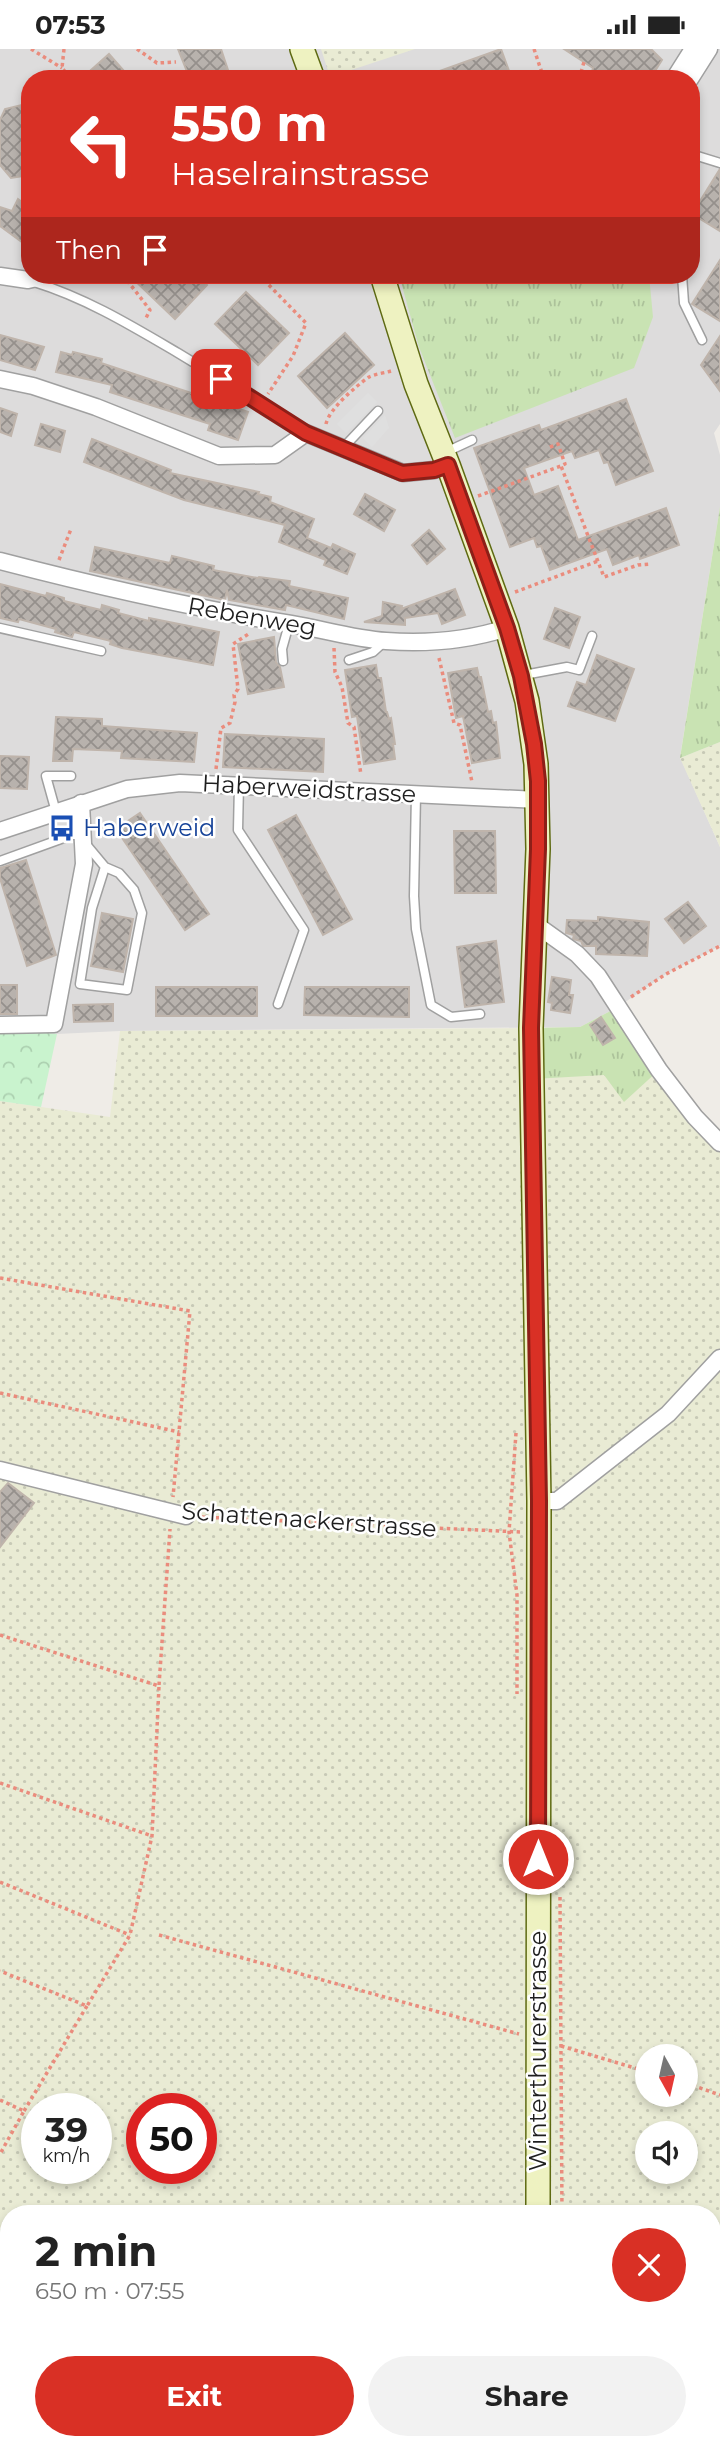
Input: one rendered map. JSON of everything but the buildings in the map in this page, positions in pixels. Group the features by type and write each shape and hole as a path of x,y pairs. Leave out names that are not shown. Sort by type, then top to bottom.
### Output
{"main road":[{"path":"302,49 310,70"},
{"name":"Winterthurerstrasse","path":"385,284 416,384 507,628 521,676 534,744 538,800 531,1028 539,1501 538,2205"}],"street":[{"path":"680,70 693,49"},
{"path":"696,70 709,49"},
{"path":"0,276 21,279"},
{"path":"0,379 33,386 96,407 219,456 275,455 306,433 402,473 434,470 445,459"},
{"name":"Rebenweg","path":"0,561 255,620 385,641 474,637 507,628"},
{"name":"Haberweidstrasse","path":"0,831 81,803 127,789 151,785 214,784 538,800"},
{"path":"0,1025 54,1024 83,864 81,803"},
{"path":"535,924 577,954 598,976 664,1077 720,1143"},
{"path":"539,1501 557,1501 668,1414 720,1358"},
{"name":"Schattenackerstrasse","path":"0,1470 179,1514"}],"lane":[{"path":"700,156 720,163"},
{"path":"38,284 97,307 262,403 306,433"},
{"path":"683,284 684,303 702,340"},
{"path":"343,448 378,411"},
{"path":"445,459 472,440"},
{"path":"284,661 282,649 289,624"},
{"path":"0,628 101,651"},
{"path":"521,676 567,667 579,670 592,636"},
{"path":"349,660 373,652 385,641"},
{"path":"55,812 46,776 71,776"},
{"path":"239,785 237,830 304,930 278,1004"},
{"path":"416,794 415,918 431,1005 451,1017 480,1014"},
{"path":"0,861 83,836 105,867 119,873 135,890 142,913 127,990 80,984 92,908 105,867"}],"path":[{"path":"31,49 62,68 64,49"},
{"path":"137,49 157,64 176,62"},
{"path":"534,49 541,70"},
{"path":"582,70 584,62"},
{"path":"130,284 150,310 140,331"},
{"path":"262,403 293,356 306,323 271,284"},
{"path":"327,418 337,404 370,376 391,371"},
{"path":"461,502 565,464 558,444 550,447"},
{"path":"561,466 604,577 638,565 650,564"},
{"path":"51,574 71,530"},
{"path":"496,598 598,561"},
{"path":"214,784 221,729 230,723 234,695 238,689 233,644 254,630 255,620"},
{"path":"336,632 333,656 335,672 342,687 348,723 354,727 364,791"},
{"path":"438,640 439,662 454,723 460,725 472,786"},
{"path":"618,1006 666,974 720,946"},
{"path":"0,1278 190,1311 179,1432 179,1514 159,1686 152,1836 130,1935 35,2093"},
{"path":"0,1393 179,1432"},
{"path":"516,1427 509,1532 517,1595 517,1705"},
{"name":"Schattenackerstrasse","path":"179,1514 539,1532"},
{"path":"0,1635 159,1686"},
{"path":"0,1783 152,1836"},
{"path":"0,1882 130,1935"},
{"path":"159,1935 519,2034"},
{"path":"0,1971 87,2005"},
{"path":"561,2046 635,2068"},
{"path":"698,2087 720,2095"},
{"path":"0,2100 21,2110"},
{"path":"0,2154 21,2116"}],"shaded area":[{"path":"0,49 720,49 720,424 714,433 720,455 720,507 680,757 720,847 720,946 666,974 618,1007 580,1027 120,1031 57,1034 0,1028"},
{"path":"368,393 377,402 346,433 337,424"},
{"path":"385,415 389,428 372,447 363,438"}],"green space":[{"path":"321,49 415,49 351,70 328,70"},
{"path":"402,284 650,284 653,317 634,368 455,438 419,347"},
{"path":"720,507 720,742 680,758"},
{"path":"720,742 720,847 680,758"},
{"path":"618,1007 659,1070 624,1102 604,1075 533,1079 531,1028 580,1027"},
{"path":"0,1028 57,1034 41,1107 0,1101"},
{"path":"531,1028 534,1079 659,1070 720,1143 720,2205 0,2205 0,1101 110,1117 120,1031"}],"place":[{"name":"Haberweid","path":"62,828"}],"route":[{"path":"221,379 306,433 402,473 434,470 448,465 507,628 527,701 536,755 538,800 531,1028 539,1501 538,1859"}]}
